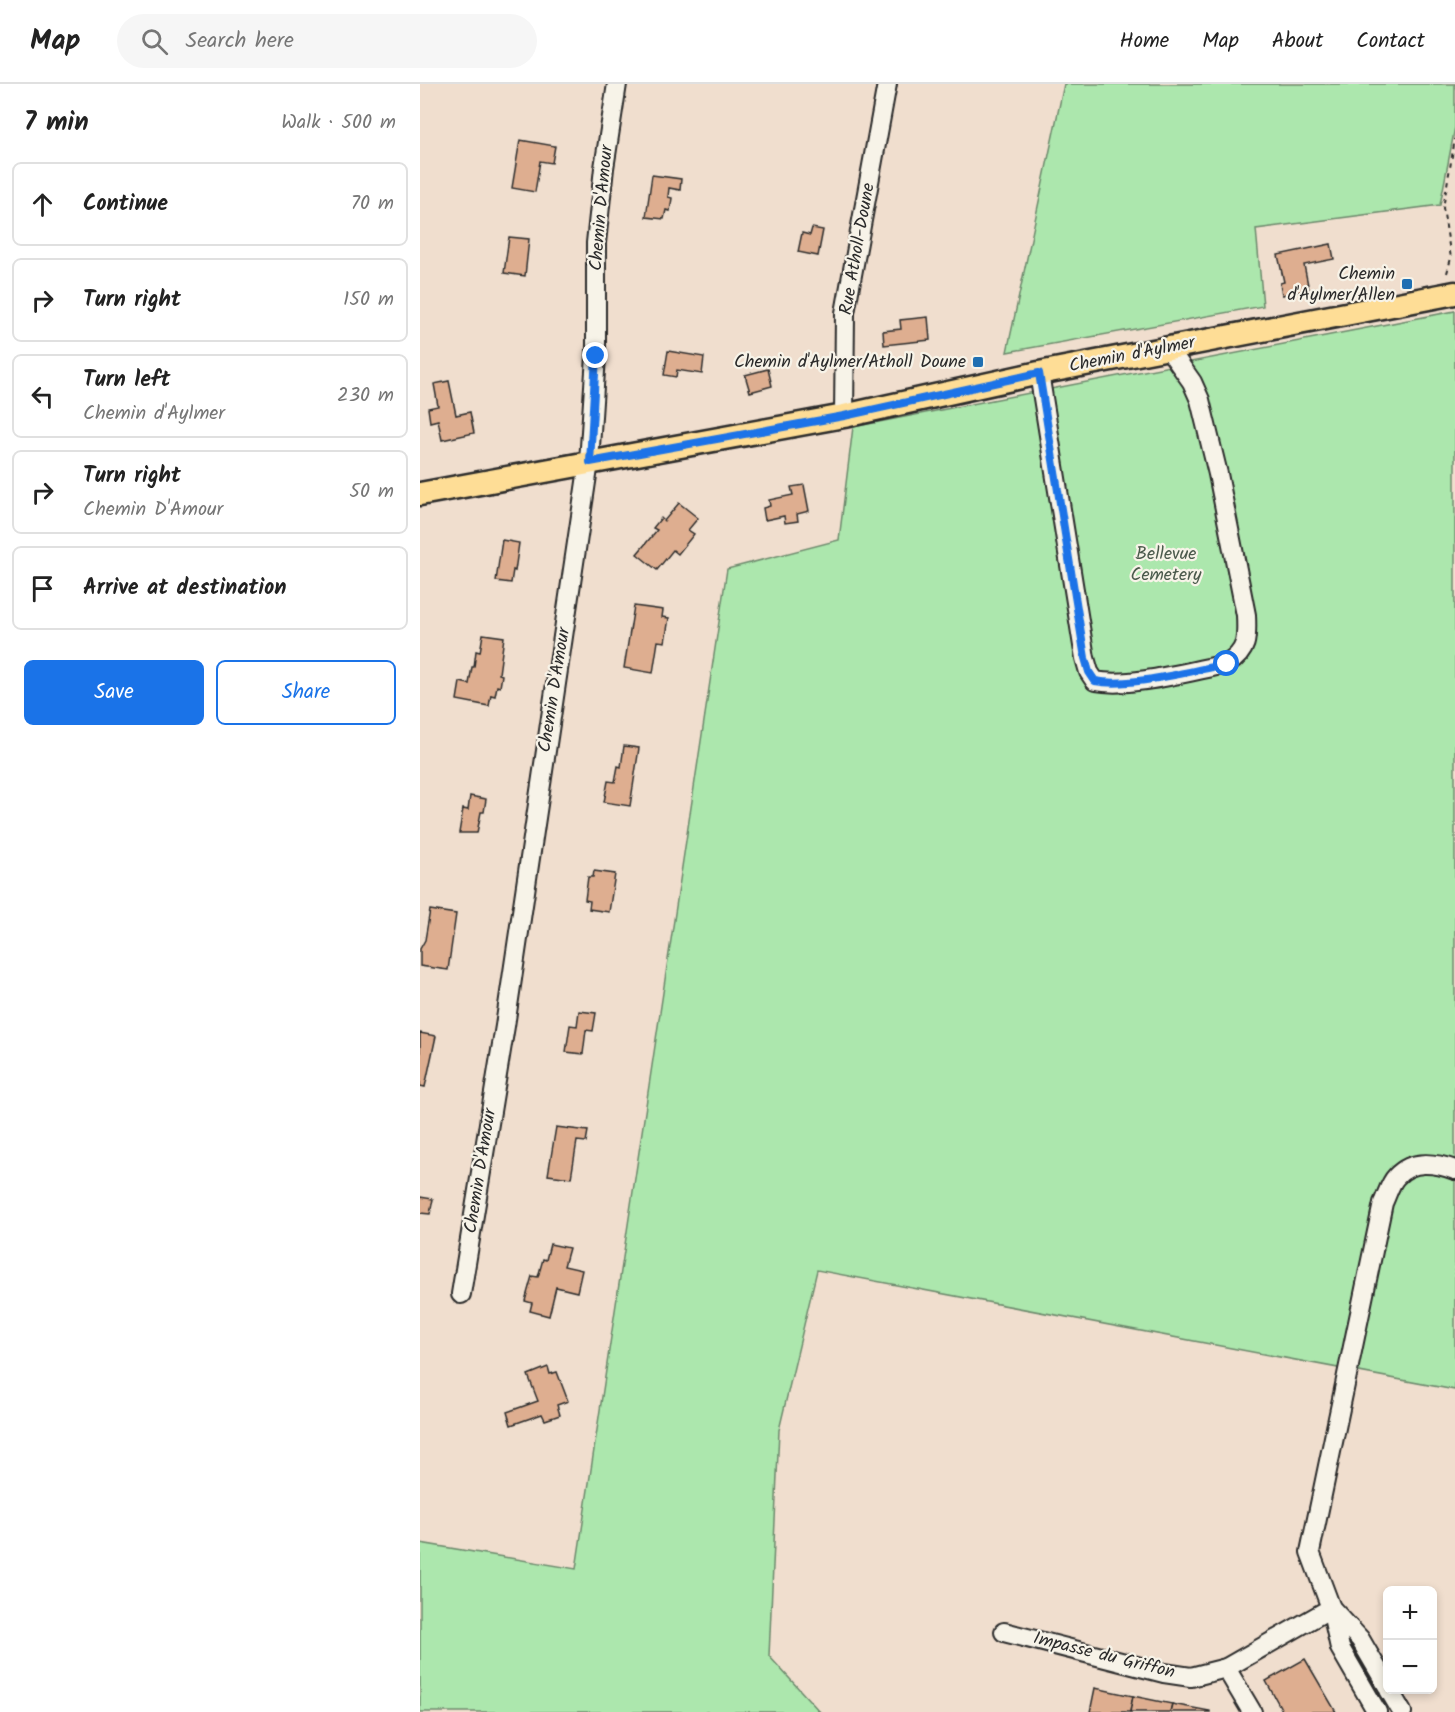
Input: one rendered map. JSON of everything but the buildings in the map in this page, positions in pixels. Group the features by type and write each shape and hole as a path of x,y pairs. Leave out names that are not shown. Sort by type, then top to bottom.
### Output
{"main road":[{"name":"Chemin d'Aylmer","path":"420,494 844,416 1039,373 1168,348 1451,283"}],"street":[{"name":"Chemin D'Amour","path":"461,1294 505,1026 590,462 596,356 596,243 604,168 617,84"},
{"name":"Rue Atholl-Doune","path":"844,416 845,313 887,84"},
{"path":"1039,373 1089,672 1095,681 1126,683 1227,664 1239,657 1244,647 1246,615 1218,474 1200,400 1192,382 1168,348"},
{"path":"1377,1712 1340,1648 1331,1608 1310,1552 1383,1203 1395,1177 1412,1164 1438,1164 1455,1170"},
{"path":"1331,1608 1360,1639 1383,1679"},
{"name":"Impasse du Griffon","path":"1004,1632 1164,1673 1191,1677 1226,1668 1331,1608"},
{"path":"1226,1668 1252,1712"},
{"path":"1392,1694 1402,1712"}],"path":[{"path":"1451,283 1451,258 1443,208 1455,138"}],"green space":[{"path":"1064,84 1455,84 1455,127 1440,205 1256,229 1263,306 1007,352"},
{"name":"Bellevue Cemetery","path":"1455,311 1455,1390 817,1270 779,1430 769,1656 820,1712 420,1712 420,1543 576,1569 727,569 839,540 853,427"}],"place":[{"name":"Chemin d'Aylmer/Allen","path":"1407,284"},
{"name":"Chemin d'Aylmer/Atholl Doune","path":"978,362"}],"route":[{"path":"596,356 590,462 844,416 1039,373 1089,672 1095,681 1126,683 1227,664"}]}
